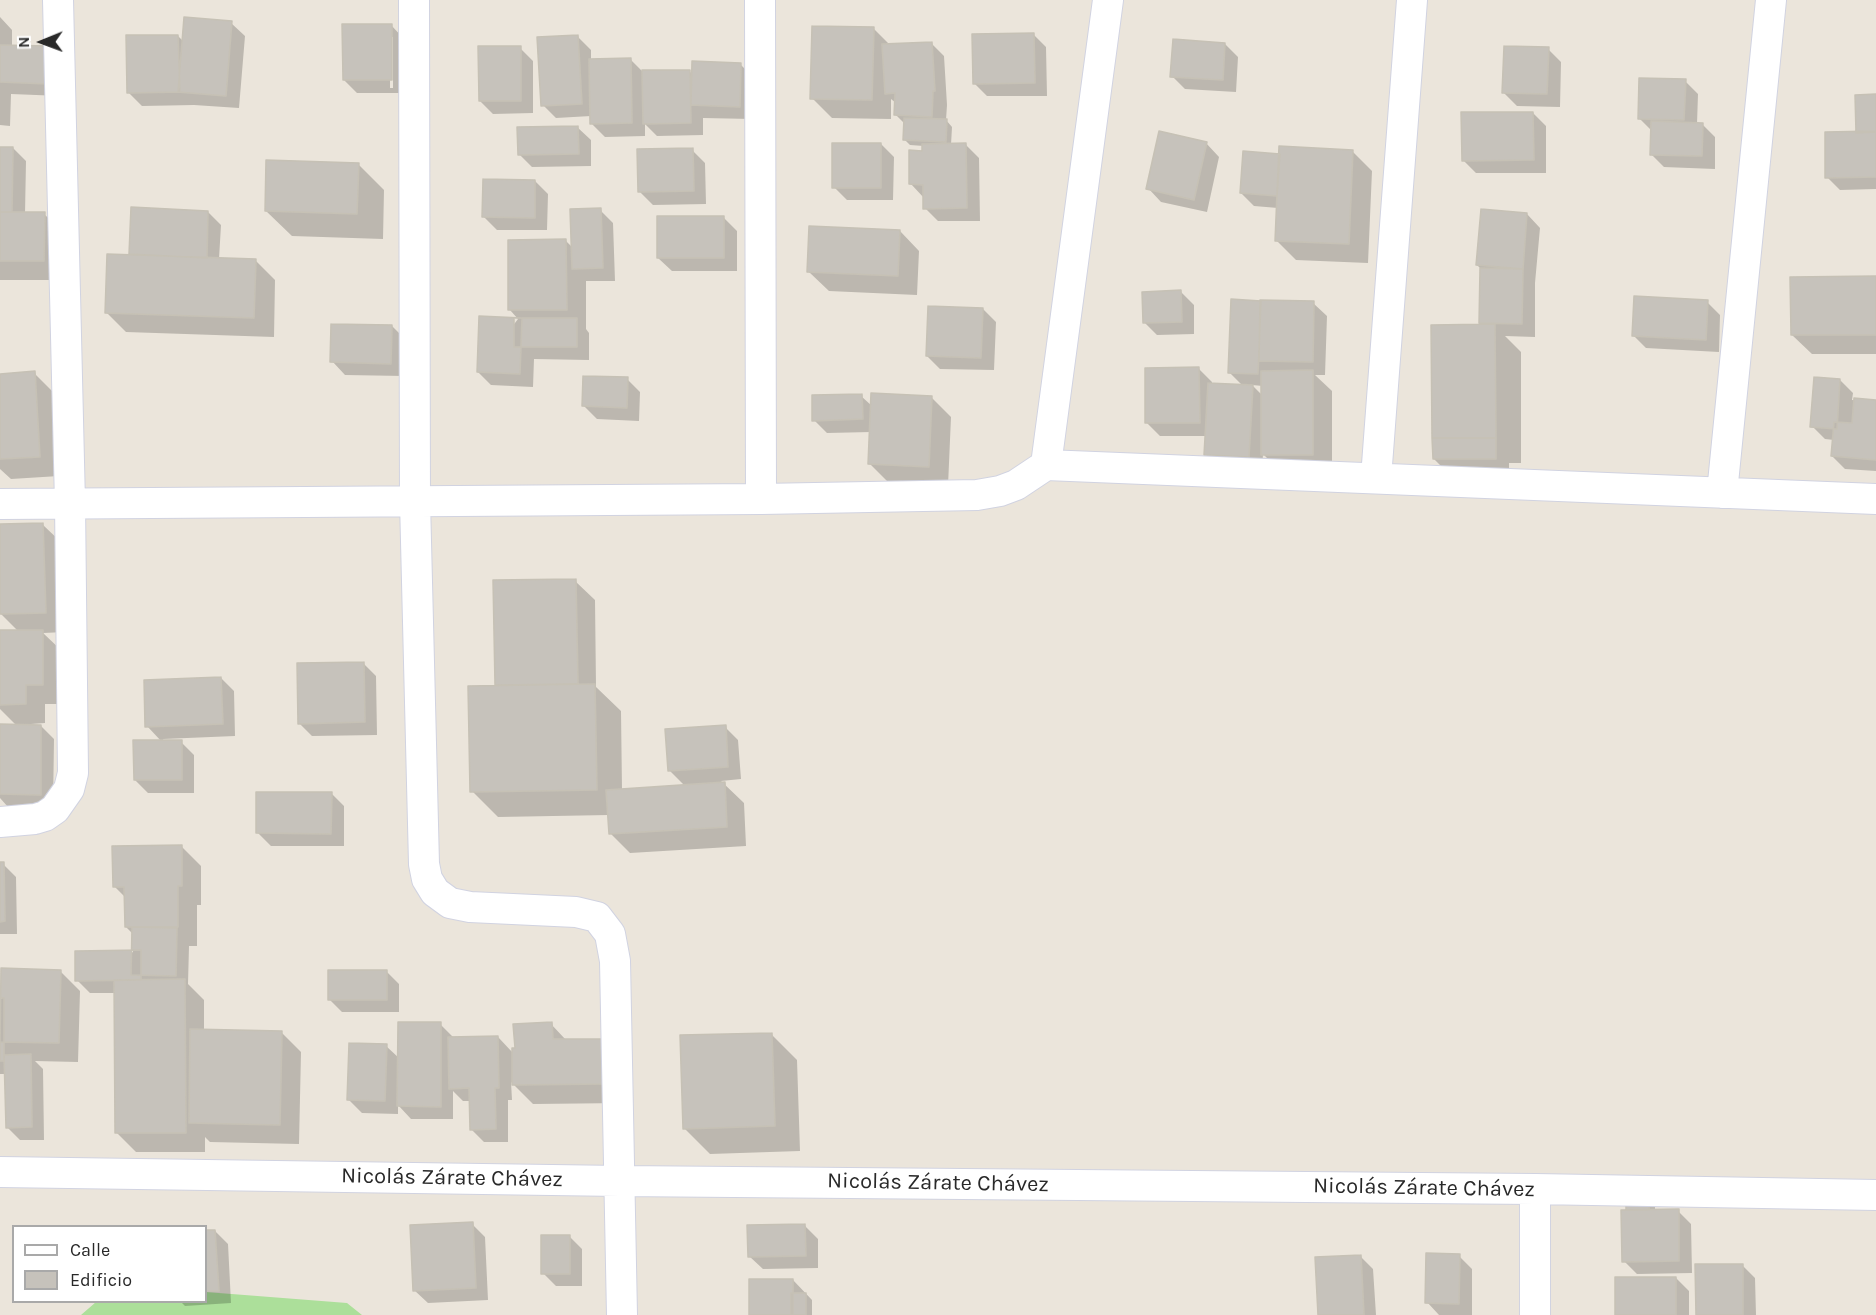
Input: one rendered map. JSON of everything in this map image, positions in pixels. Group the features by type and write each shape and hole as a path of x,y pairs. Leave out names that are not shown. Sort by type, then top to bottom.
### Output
{"street":[{"path":"0,822 45,816 55,809 69,789 73,773 70,503 58,0"},
{"path":"414,0 415,501 424,864 435,892 450,903 576,912 597,917 610,934 615,961 622,1315"},
{"path":"760,0 761,499"},
{"path":"1046,465 1108,0"},
{"path":"1376,478 1412,0"},
{"path":"1722,493 1771,0"},
{"path":"0,504 761,499 977,495 1000,491 1016,485 1046,465 1876,499"},
{"name":"Nicolás Zárate Chávez","path":"0,1172 1535,1189 1876,1195"},
{"path":"1535,1189 1535,1315"}],"green space":[{"path":"207,1292 347,1303 362,1315 81,1315 95,1303 207,1303"}],"building":[{"path":"184,17 232,21 226,96 178,92"},
{"path":"342,24 392,24 392,80 343,80"},
{"path":"812,26 874,27 872,100 810,99"},
{"path":"1034,33 1035,83 973,84 972,34"},
{"path":"126,35 178,35 180,92 127,93"},
{"path":"578,35 582,104 541,106 537,37"},
{"path":"1173,39 1225,43 1223,80 1170,77"},
{"path":"932,42 935,91 933,91 932,117 894,115 895,93 885,94 882,44"},
{"path":"0,45 49,46 48,84 0,82"},
{"path":"478,46 521,46 521,101 479,101"},
{"path":"1504,46 1549,47 1547,94 1502,93"},
{"path":"631,58 632,123 590,124 589,59"},
{"path":"692,61 741,63 740,107 691,105"},
{"path":"642,70 690,70 691,123 643,124"},
{"path":"1639,78 1686,79 1684,120 1638,119"},
{"path":"1876,94 1876,132 1856,133 1855,95"},
{"path":"1461,112 1533,112 1534,160 1462,161"},
{"path":"904,118 947,119 946,142 903,140"},
{"path":"1651,121 1703,123 1702,156 1650,155"},
{"path":"578,126 579,154 518,155 517,127"},
{"path":"1159,131 1207,142 1194,200 1146,189"},
{"path":"1876,131 1876,177 1825,178 1825,132"},
{"path":"832,143 881,143 881,188 832,188"},
{"path":"966,143 967,208 923,209 923,185 909,184 909,150 922,151 922,144"},
{"path":"1279,146 1353,150 1349,244 1275,241"},
{"path":"0,147 13,147 12,212 0,212"},
{"path":"693,148 694,191 638,192 637,149"},
{"path":"1243,151 1280,154 1277,196 1240,193"},
{"path":"266,160 359,163 357,214 265,211"},
{"path":"483,179 535,180 535,218 482,217"},
{"path":"131,207 208,211 207,258 129,254"},
{"path":"601,208 603,268 572,269 570,209"},
{"path":"1481,209 1527,213 1523,269 1476,265"},
{"path":"0,212 45,212 44,261 0,261"},
{"path":"657,216 724,216 724,258 657,258"},
{"path":"809,226 900,230 898,276 807,272"},
{"path":"566,239 567,310 508,310 508,240"},
{"path":"107,254 256,259 254,318 105,313"},
{"path":"1480,268 1523,269 1522,324 1479,323"},
{"path":"1876,276 1876,335 1791,335 1790,277"},
{"path":"1181,290 1182,322 1143,323 1142,292"},
{"path":"1634,296 1708,300 1706,340 1632,336"},
{"path":"1231,299 1261,301 1258,374 1228,373"},
{"path":"1260,300 1314,301 1313,362 1259,361"},
{"path":"928,306 983,308 981,358 926,356"},
{"path":"479,316 522,318 520,374 477,372"},
{"path":"514,318 577,318 577,347 514,347"},
{"path":"331,324 392,325 391,364 330,362"},
{"path":"1495,324 1496,438 1432,438 1431,325"},
{"path":"1199,367 1200,423 1145,423 1145,368"},
{"path":"1313,370 1313,455 1261,455 1261,371"},
{"path":"35,371 40,457 0,459 0,374"},
{"path":"583,376 628,377 627,408 582,406"},
{"path":"1814,377 1840,379 1837,429 1810,427"},
{"path":"1208,383 1253,385 1249,457 1204,455"},
{"path":"871,393 932,396 929,467 868,464"},
{"path":"862,394 863,419 812,421 812,395"},
{"path":"1854,398 1876,400 1876,460 1831,456 1834,422 1852,423"},
{"path":"1432,438 1496,438 1496,459 1433,459"},
{"path":"43,523 46,613 0,614 0,524"},
{"path":"576,579 578,684 495,685 493,580"},
{"path":"0,630 43,630 43,685 26,685 26,704 0,705"},
{"path":"364,662 365,722 298,724 297,663"},
{"path":"221,677 223,724 145,727 144,680"},
{"path":"595,684 597,790 470,792 468,686"},
{"path":"0,724 41,725 41,795 0,794"},
{"path":"726,725 728,767 668,771 665,729"},
{"path":"133,740 182,740 182,780 134,780"},
{"path":"725,782 727,827 609,834 606,790"},
{"path":"256,792 332,792 331,834 256,833"},
{"path":"182,845 182,886 178,886 178,927 125,927 124,887 113,887 112,846"},
{"path":"0,862 4,862 5,921 0,922"},
{"path":"132,927 177,928 176,976 131,975"},
{"path":"141,950 141,980 75,981 75,951"},
{"path":"1,968 61,970 59,1043 0,1042"},
{"path":"328,970 387,970 387,1000 328,1000"},
{"path":"185,979 186,1133 115,1133 114,980"},
{"path":"0,998 4,998 4,1061 0,1061"},
{"path":"398,1022 441,1022 441,1107 397,1106"},
{"path":"552,1022 553,1039 606,1039 606,1084 512,1085 512,1048 515,1048 513,1024"},
{"path":"190,1029 282,1031 280,1125 189,1123"},
{"path":"772,1033 775,1126 683,1129 680,1035"},
{"path":"498,1036 499,1088 495,1088 496,1129 470,1130 469,1088 449,1089 448,1037"},
{"path":"349,1043 387,1044 385,1101 347,1100"},
{"path":"31,1054 32,1127 6,1128 4,1055"},
{"path":"1649,1196 1649,1210 1626,1210 1626,1197"},
{"path":"1679,1209 1679,1261 1622,1262 1621,1210"},
{"path":"473,1222 476,1288 413,1291 410,1225"},
{"path":"805,1224 806,1256 748,1257 747,1225"},
{"path":"207,1230 215,1230 219,1291 207,1291"},
{"path":"541,1235 570,1235 570,1274 541,1274"},
{"path":"1426,1253 1460,1254 1459,1304 1425,1303"},
{"path":"1361,1255 1364,1315 1318,1315 1315,1257"},
{"path":"1695,1264 1743,1264 1743,1315 1696,1315"},
{"path":"1615,1277 1676,1277 1676,1315 1615,1315"},
{"path":"749,1279 793,1279 793,1315 749,1315"},
{"path":"791,1293 806,1293 806,1315 791,1315"}]}
